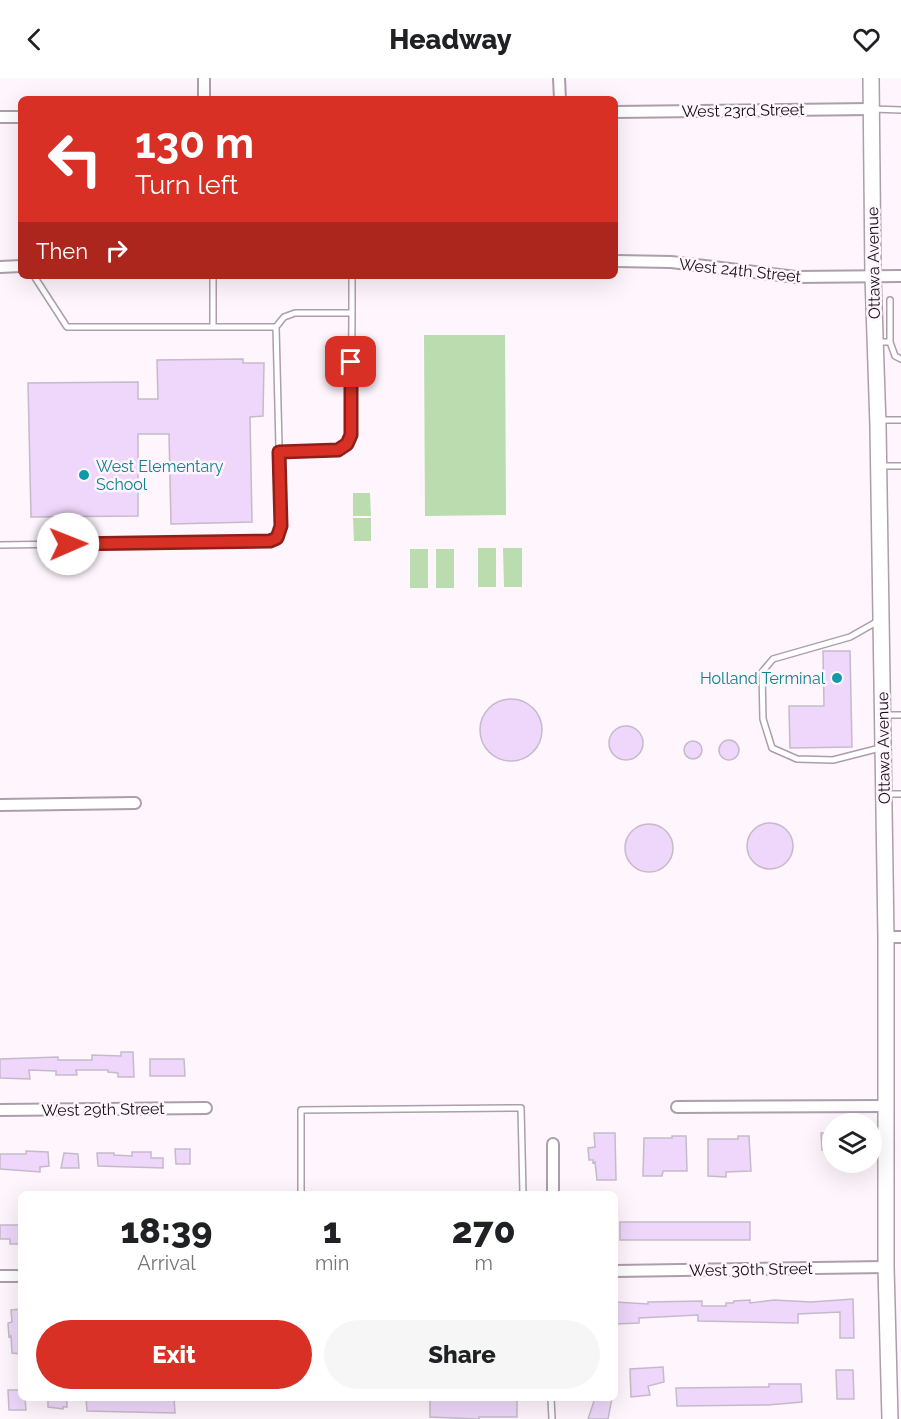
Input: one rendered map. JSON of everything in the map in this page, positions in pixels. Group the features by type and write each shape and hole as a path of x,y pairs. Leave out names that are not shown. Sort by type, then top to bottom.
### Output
{"street":[{"path":"204,78 204,96"},
{"path":"559,78 560,96"},
{"name":"Ottawa Avenue","path":"871,78 873,276 883,342 878,420 878,465 884,794 894,937 886,1106 886,1266 890,1419"},
{"name":"West 23rd Street","path":"618,112 872,109"},
{"path":"0,117 18,117"},
{"name":"West 24th Street","path":"618,261 670,262 796,277 901,276"},
{"path":"0,267 18,266"},
{"path":"0,805 135,803"},
{"path":"677,1107 886,1106"},
{"name":"West 29th Street","path":"0,1110 206,1108"},
{"path":"552,1191 553,1144"},
{"name":"West 30th Street","path":"618,1271 886,1266"},
{"path":"0,1276 18,1276"}],"lane":[{"path":"872,109 901,110"},
{"path":"36,279 67,327 276,327"},
{"path":"213,279 213,327"},
{"path":"279,452 338,450 347,444 351,435 352,279"},
{"path":"890,300 883,342 895,356 901,359"},
{"path":"0,545 270,541 277,538 281,526 276,327 284,317 295,313 352,313"},
{"path":"878,420 901,420"},
{"path":"878,465 901,466"},
{"path":"881,619 850,637 773,659 762,672 763,720 772,748 797,759 833,760 883,747"},
{"path":"883,715 901,715"},
{"path":"884,794 901,794"},
{"path":"301,1191 301,1110 521,1108 523,1191"},
{"path":"551,1401 552,1419"}],"green space":[{"path":"424,335 505,335 506,515 425,516"},
{"path":"353,493 370,493 371,516 353,516"},
{"path":"353,518 371,518 371,541 354,541"},
{"path":"478,548 496,548 496,587 478,587"},
{"path":"503,548 522,548 522,587 504,587"},
{"path":"410,549 428,549 428,588 410,588"},
{"path":"436,549 454,549 454,588 436,588"}],"building":[{"name":"West Elementary School","path":"243,359 243,363 264,363 263,416 250,417 252,522 171,524 169,434 138,434 138,516 31,517 28,383 138,382 138,399 158,399 157,360"},
{"name":"Holland Terminal","path":"823,651 850,651 852,747 790,748 789,706 824,706"},
{"path":"511,699 523,701 533,708 540,718 542,730 540,742 533,752 523,759 511,761 499,759 489,752 482,742 480,730 482,718 489,708 499,701"},
{"path":"626,726 638,731 643,743 638,755 626,760 614,755 609,743 614,731"},
{"path":"729,740 736,743 739,750 736,757 729,760 722,757 719,750 722,743"},
{"path":"689,741 697,741 702,746 700,757 689,759 684,754 684,746"},
{"path":"770,823 786,830 793,846 786,862 770,869 754,862 747,846 754,830"},
{"path":"649,824 666,831 673,848 666,865 649,872 632,865 625,848 632,831"},
{"path":"121,1052 133,1052 134,1077 118,1077 118,1073 108,1072 108,1070 76,1070 77,1075 56,1075 56,1071 29,1070 30,1079 0,1078 0,1059 58,1057 58,1060 92,1060 92,1055 121,1056"},
{"path":"150,1059 184,1059 185,1076 150,1076"},
{"path":"594,1133 615,1133 616,1180 597,1180 595,1162 589,1160 588,1148 595,1147"},
{"path":"672,1136 686,1136 687,1171 663,1171 662,1176 643,1176 644,1138 672,1138"},
{"path":"738,1136 749,1136 751,1171 726,1172 726,1177 708,1176 708,1139 738,1139"},
{"path":"175,1149 190,1149 190,1164 176,1164"},
{"path":"26,1151 48,1152 49,1166 40,1167 40,1172 0,1169 0,1154 26,1154"},
{"path":"132,1152 151,1152 151,1158 163,1158 163,1168 98,1166 97,1153 132,1156"},
{"path":"64,1153 78,1154 79,1168 61,1168"},
{"path":"620,1222 750,1222 750,1240 620,1240"},
{"path":"0,1225 18,1225 18,1244 10,1244 10,1239 0,1239"},
{"path":"853,1299 854,1338 840,1338 840,1312 798,1314 798,1323 698,1321 698,1315 639,1318 639,1323 618,1324 618,1302 648,1304 648,1302 702,1301 702,1306 726,1306 726,1303 734,1301 750,1300 750,1303 774,1300 811,1302"},
{"path":"18,1309 18,1354 12,1353 11,1336 9,1337 8,1323 12,1322 11,1310"},
{"path":"663,1367 664,1382 648,1386 650,1395 631,1397 630,1369"},
{"path":"836,1370 853,1370 854,1399 837,1399"},
{"path":"769,1384 801,1384 802,1402 768,1405 677,1406 676,1388 769,1387"},
{"path":"8,1390 18,1390 18,1401 25,1401 26,1410 9,1410"},
{"path":"48,1401 67,1401 67,1407 63,1409 48,1407"},
{"path":"86,1401 174,1401 175,1413 87,1411"},
{"path":"430,1401 517,1401 517,1417 479,1417 479,1419 430,1417"},
{"path":"594,1401 611,1401 608,1419 588,1419"}],"place":[{"name":"West Elementary School","path":"84,475"},
{"name":"Holland Terminal","path":"837,678"}],"route":[{"path":"68,544 270,541 277,538 281,526 279,452 338,450 347,444 351,435 351,362"}]}
